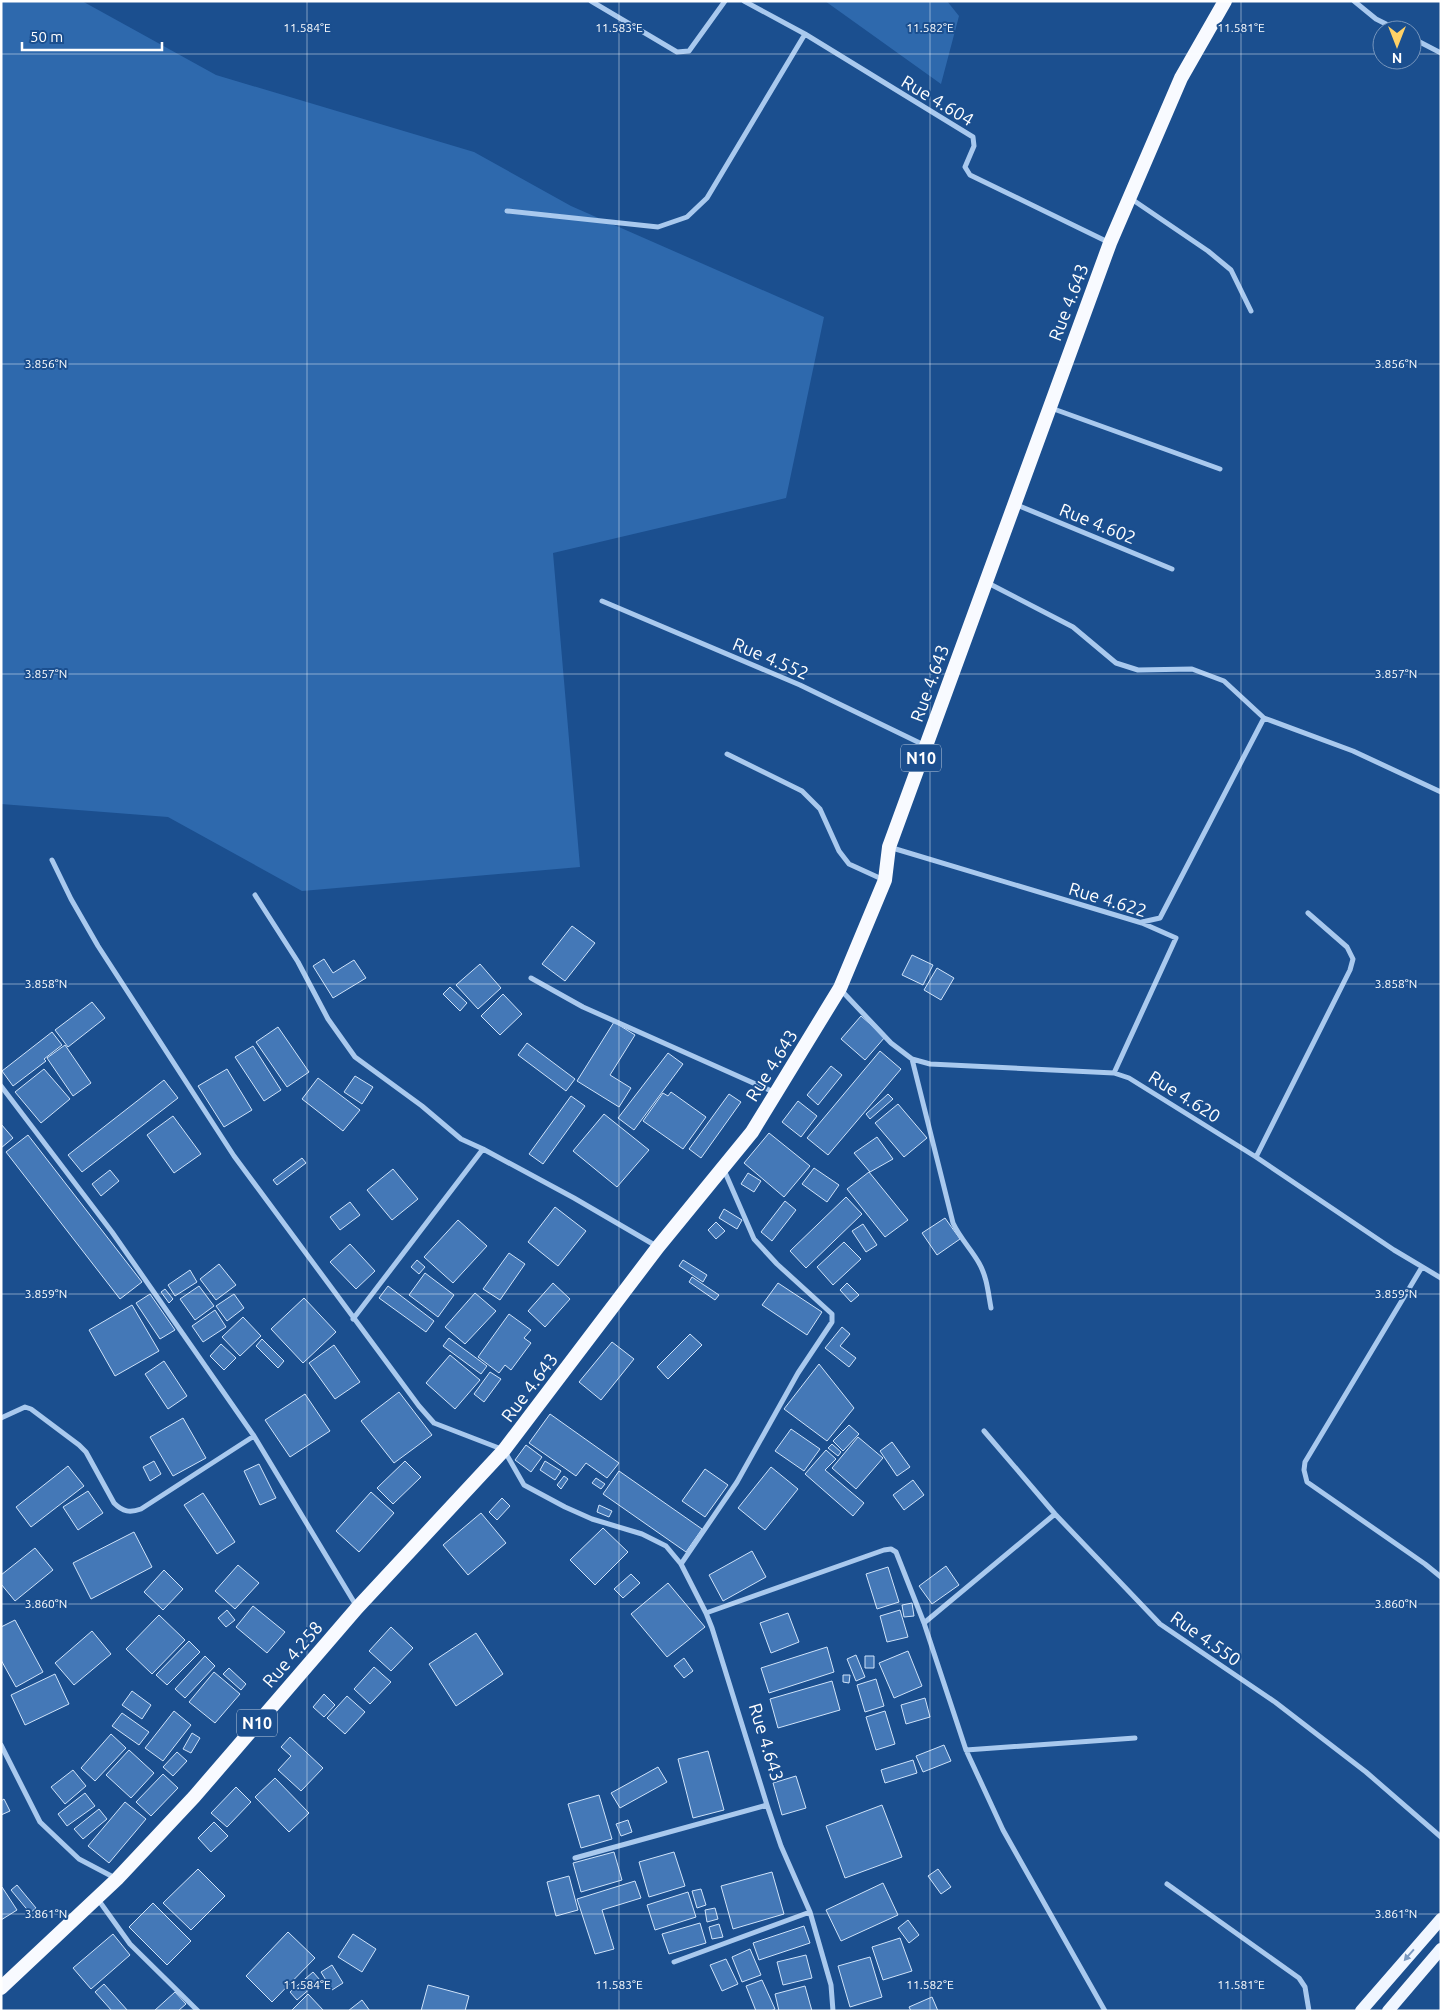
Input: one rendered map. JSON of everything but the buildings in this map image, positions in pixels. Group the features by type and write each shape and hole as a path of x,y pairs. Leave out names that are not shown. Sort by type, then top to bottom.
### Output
{"highway":[{"name":"Rue 4.643","path":"504,1450 658,1247 752,1132 840,988 884,880 889,847 1110,243 1181,78 1225,1"},
{"name":"Rue 4.258","path":"1,1988 117,1879 194,1797 357,1608 504,1450"}],"main road":[{"path":"1361,2011 1441,1918"},
{"path":"1388,2011 1441,1949"}],"street":[{"path":"591,1 676,52 689,51 726,1"},
{"name":"Rue 4.604","path":"744,1 805,34 973,137 974,146 964,167 970,175 1110,243"},
{"path":"1354,1 1378,20"},
{"path":"506,210 658,227 686,217 707,198 805,34"},
{"path":"1422,43 1441,53"},
{"path":"1129,198 1208,251 1231,270 1251,311"},
{"path":"1049,407 1220,469"},
{"name":"Rue 4.602","path":"1014,504 1172,568"},
{"path":"986,582 1073,626 1116,663 1138,670 1192,669 1224,681 1264,718 1352,752 1441,792"},
{"name":"Rue 4.552","path":"602,601 800,685 926,746"},
{"path":"1142,922 1160,918 1264,718"},
{"path":"727,754 802,791 820,809 839,851 849,864 884,880"},
{"name":"Rue 4.622","path":"889,847 1142,922 1176,938 1114,1073"},
{"path":"52,860 71,899 98,946 234,1156 419,1406 434,1423 504,1450"},
{"path":"255,895 298,962 333,1026 355,1057 422,1106 461,1139 574,1198 658,1247"},
{"path":"1256,1157 1350,970 1352,958 1347,947 1308,913"},
{"path":"531,978 584,1006 776,1093"},
{"name":"Rue 4.620","path":"840,988 891,1043 912,1059 930,1064 1114,1073 1129,1078 1256,1157 1441,1278"},
{"path":"912,1059 953,1223 959,1235 979,1262 986,1278 991,1308"},
{"path":"1,1086 112,1232 254,1436 357,1608"},
{"path":"1,1095 6,1091"},
{"path":"353,1319 483,1150"},
{"path":"681,1564 737,1482 798,1373 832,1322 832,1314 777,1264 754,1239 723,1168"},
{"path":"1422,1267 1306,1462 1304,1470 1307,1482 1441,1577"},
{"path":"1,1418 18,1409 25,1407 31,1409 86,1452 114,1504 121,1510 132,1512 141,1509 254,1436"},
{"name":"Rue 4.550","path":"984,1431 1055,1514 1160,1624 1275,1702 1366,1772 1441,1837"},
{"name":"Rue 4.643","path":"504,1450 524,1485 565,1508 592,1519 642,1534 666,1546 681,1564 706,1613 767,1805 810,1912 831,1984 832,2011"},
{"path":"924,1623 1055,1514"},
{"path":"706,1613 891,1549 896,1552 924,1623 966,1750 1003,1830 1104,2011"},
{"path":"966,1750 1135,1738"},
{"path":"1,1745 40,1822 79,1859 117,1879"},
{"path":"575,1858 767,1805"},
{"path":"1167,1884 1299,1978 1306,1987 1309,2011"},
{"path":"97,1898 130,1944 198,2011"},
{"path":"674,1962 810,1912"}],"shaded area":[{"path":"1,1 82,1 216,75 474,152 571,206 824,317 786,498 553,553 580,867 302,891 168,817 1,804"},
{"path":"825,1 947,1 959,16 941,84"}]}
